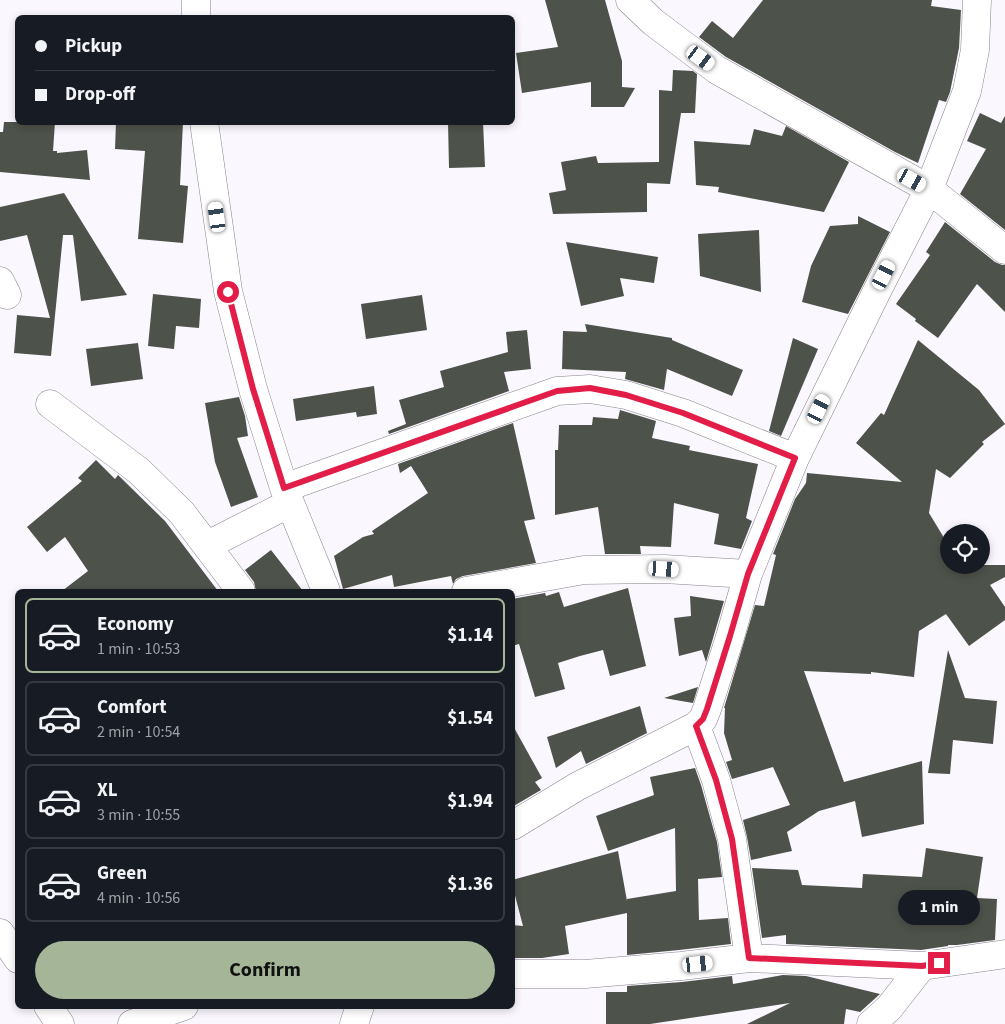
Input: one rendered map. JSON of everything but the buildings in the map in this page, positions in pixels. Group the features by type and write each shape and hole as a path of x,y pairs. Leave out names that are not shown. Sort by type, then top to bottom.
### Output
{"street":[{"path":"196,0 196,15"},
{"path":"630,0 653,22 717,70 928,189 1005,250"},
{"path":"515,824 578,786 696,726 703,719 748,574 795,458 928,189 967,91 975,50 978,0"},
{"path":"204,125 228,292 253,389 287,496 325,589"},
{"path":"208,546 287,496 557,391 590,388 626,395 683,413 795,458"},
{"path":"50,404 139,471 182,513 240,589"},
{"path":"477,589 584,570 664,569 748,574"},
{"path":"696,726 716,780 732,839 749,958"},
{"path":"0,933 15,955"},
{"path":"515,974 585,974 749,958 922,966 1005,954"},
{"path":"871,1024 889,1008 922,966"},
{"path":"50,1009 60,1024"},
{"path":"132,1024 175,1009"},
{"path":"354,1024 359,1009"}],"route":[{"path":"228,292 253,389 284,488 557,391 590,388 626,395 683,413 795,458 748,574 707,709 703,719 696,726 716,780 732,839 749,958 922,966 939,963"}]}
